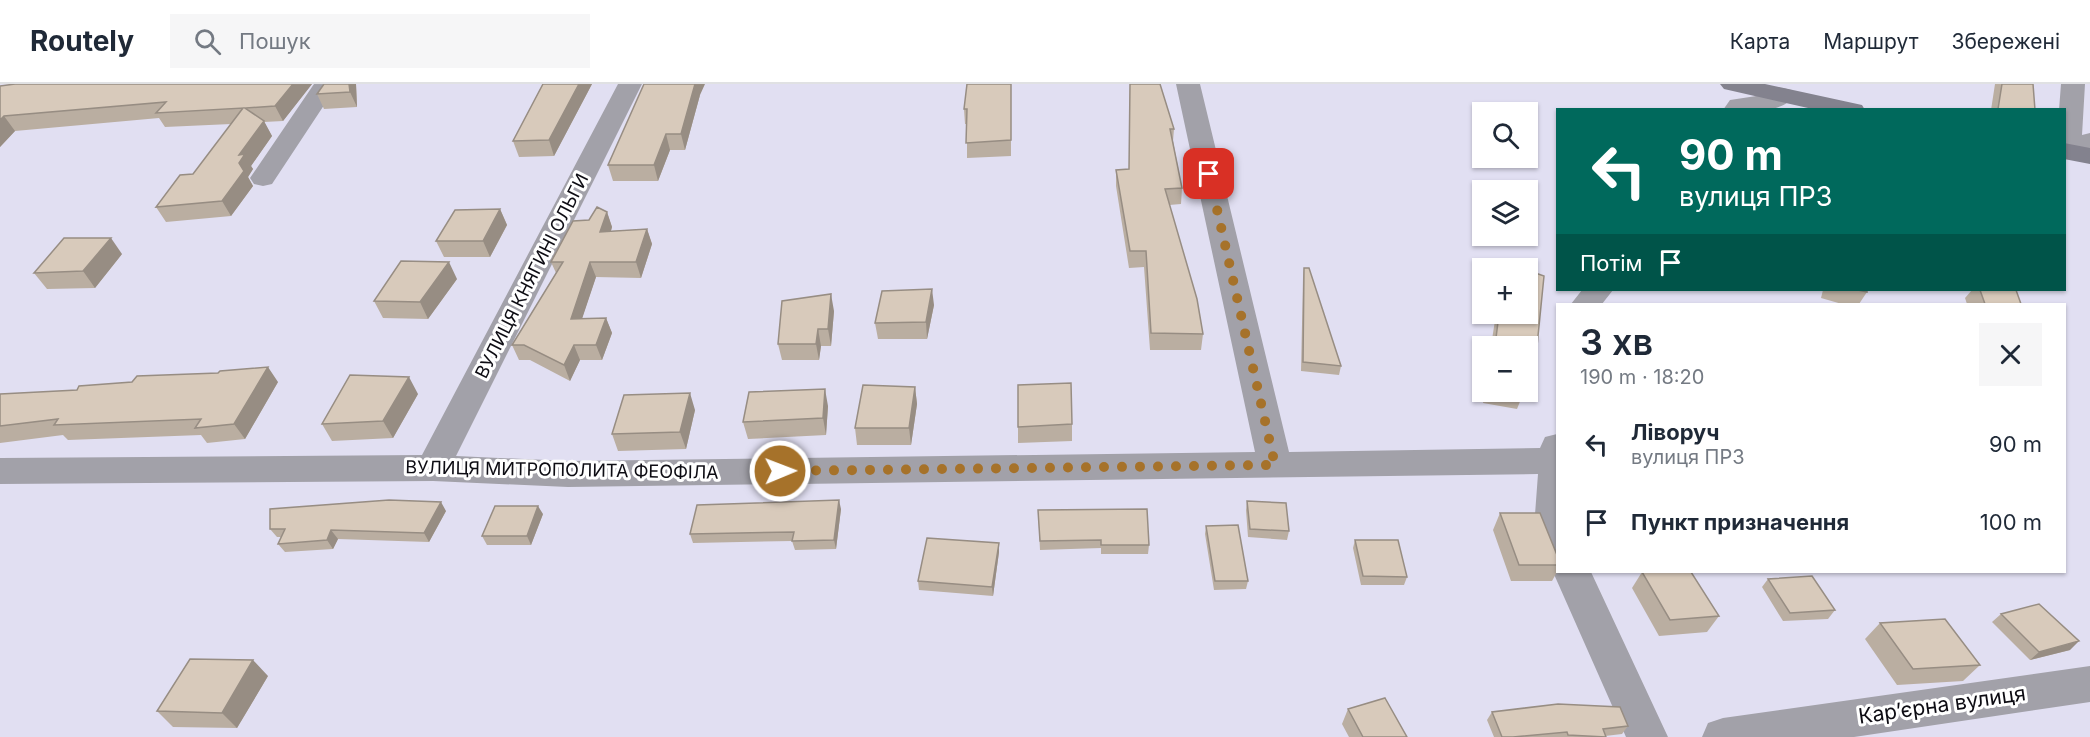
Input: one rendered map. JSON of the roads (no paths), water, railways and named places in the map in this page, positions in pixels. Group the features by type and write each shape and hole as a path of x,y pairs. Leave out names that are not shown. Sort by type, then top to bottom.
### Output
{"main road":[{"path":"1732,84 1844,108"}],"street":[{"path":"263,178 326,84"},
{"name":"ВУЛИЦЯ КНЯГИНІ ОЛЬГИ","path":"433,468 630,84"},
{"path":"1188,84 1275,465"},
{"path":"2073,84 2078,150"},
{"path":"1737,108 1739,105 1768,102 1783,95"},
{"path":"1587,303 1597,291"},
{"path":"1556,453 1552,528 1556,536"},
{"name":"ВУЛИЦЯ МИТРОПОЛИТА ФЕОФІЛА","path":"0,471 433,468 568,474 1275,465 1556,453"},
{"path":"1572,573 1647,737"},
{"name":"Карʼєрна вулиця","path":"1723,737 2090,684"}]}
